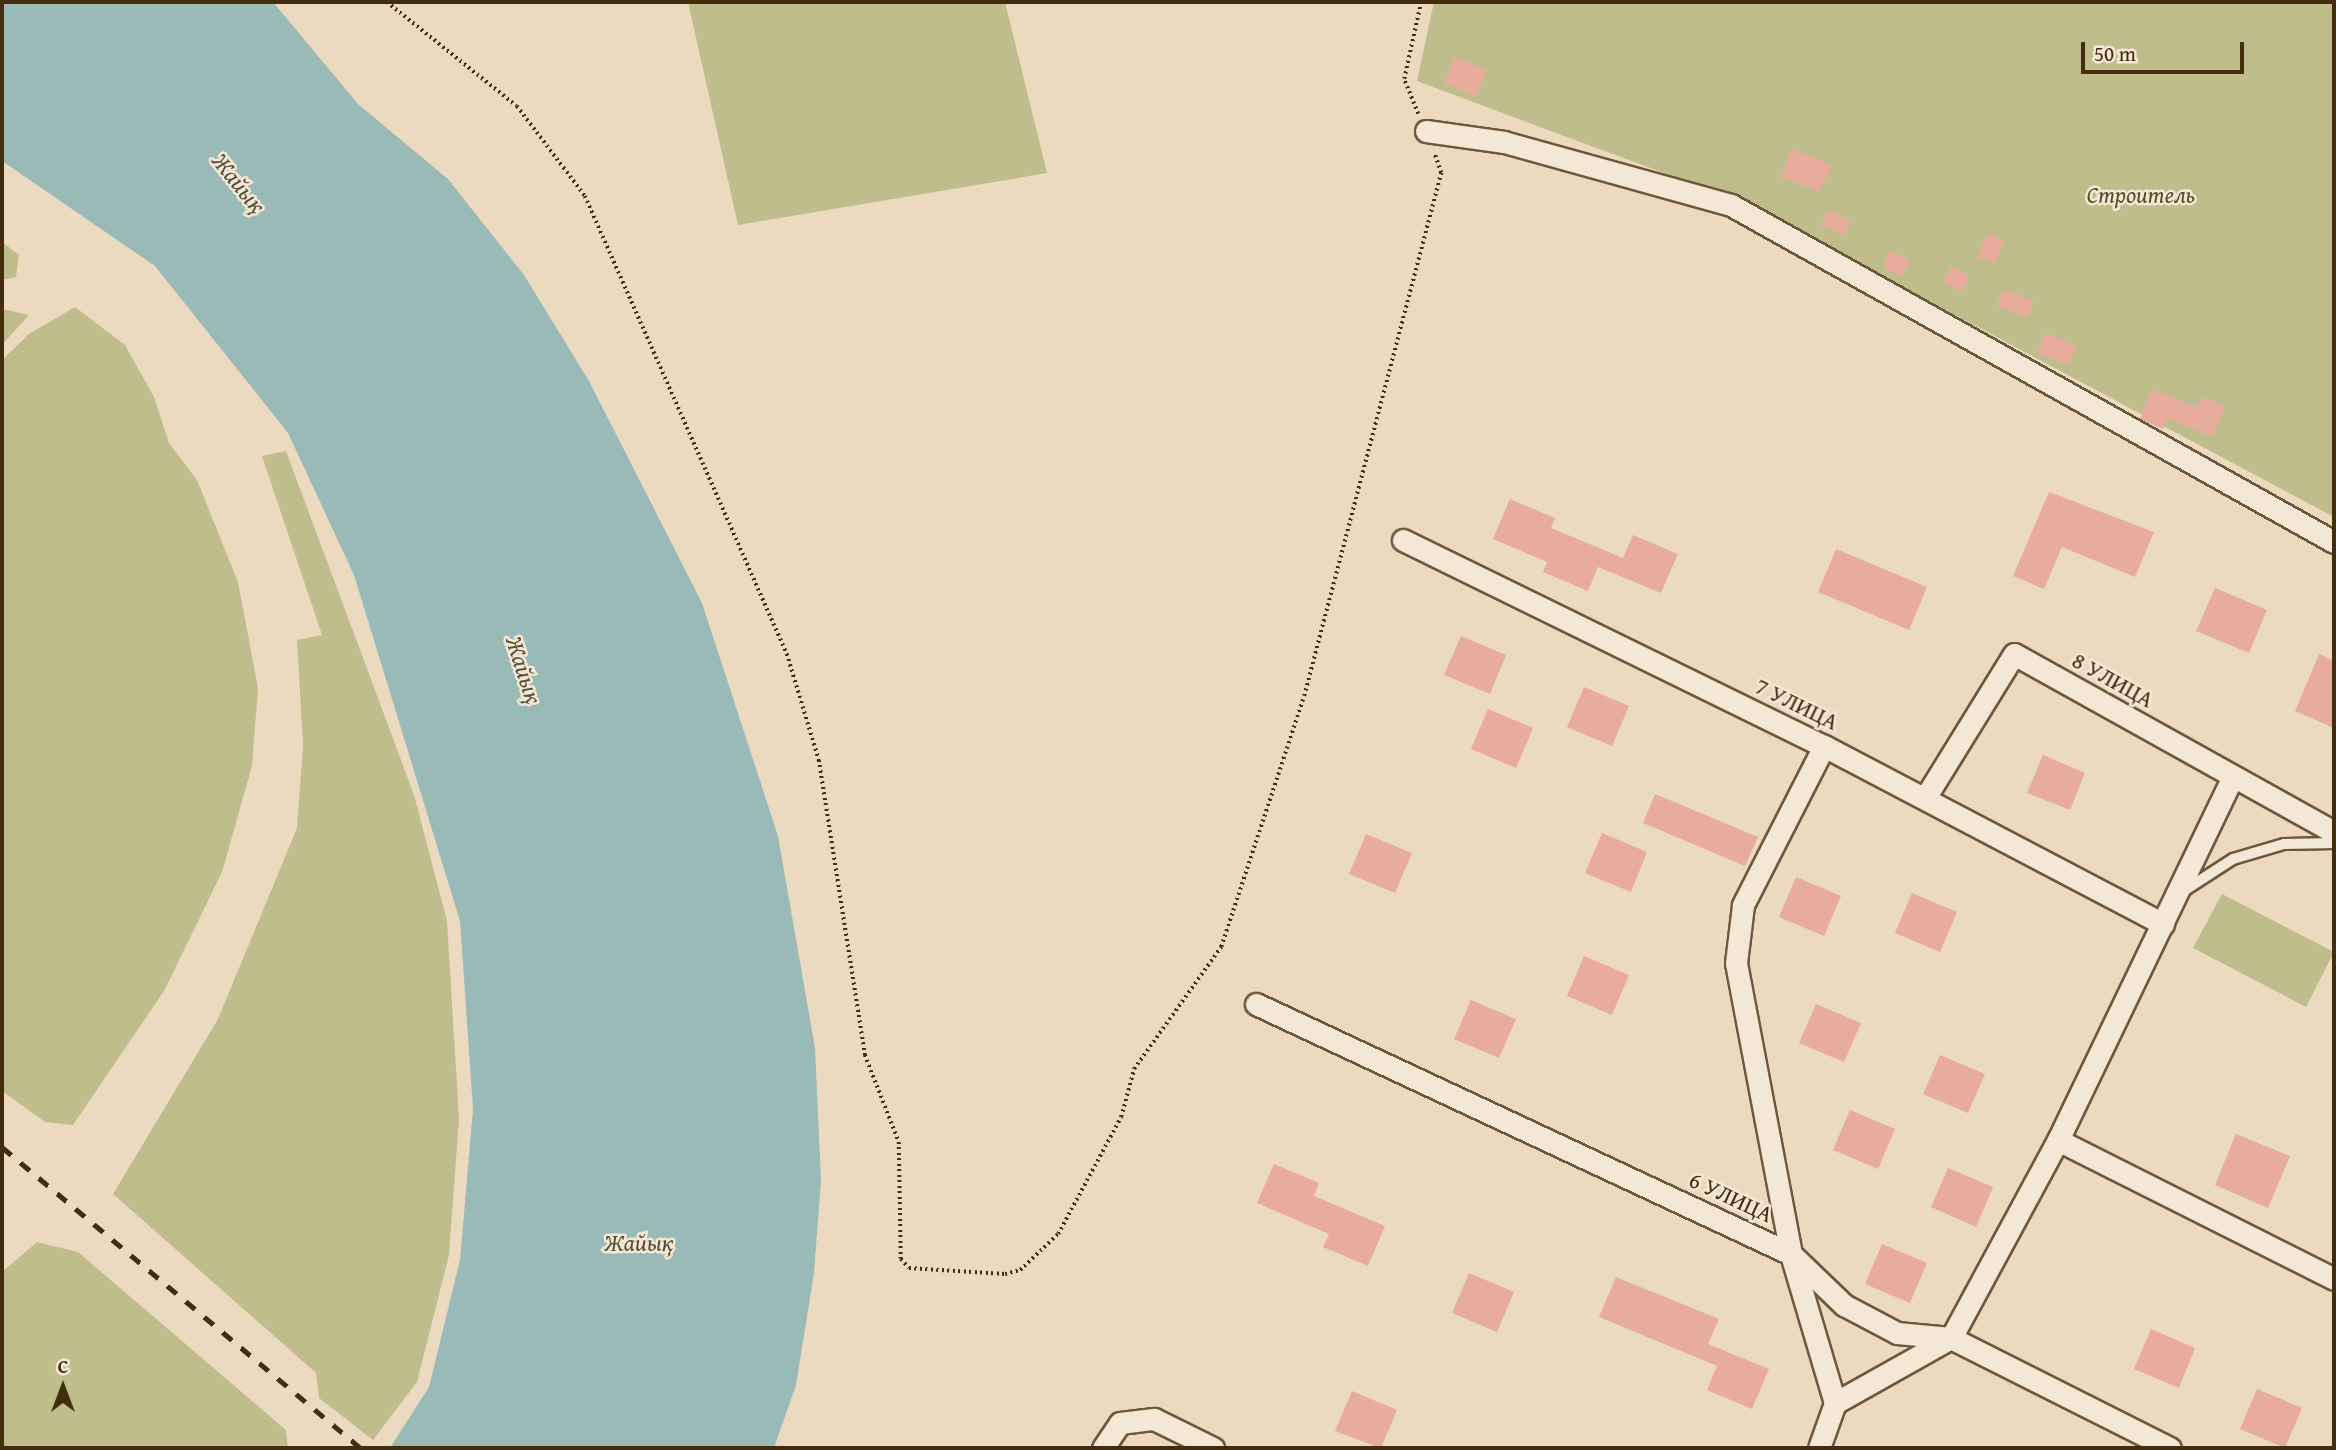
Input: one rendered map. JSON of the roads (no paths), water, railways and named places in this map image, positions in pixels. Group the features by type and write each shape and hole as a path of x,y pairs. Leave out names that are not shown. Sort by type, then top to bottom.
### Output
{"street":[{"path":"1426,131 1504,142 1731,205 2334,542"},
{"name":"7 УЛИЦА","path":"1403,540 1824,746 2163,924"},
{"name":"8 УЛИЦА","path":"1925,798 2014,654 2232,778 2334,832"},
{"path":"1819,1448 1835,1403 1791,1254 1736,963 1743,905 1824,746"},
{"path":"1835,1403 1951,1338 2058,1140 2232,778"},
{"name":"6 УЛИЦА","path":"1256,1004 1791,1254 1854,1311 1897,1333 1951,1338 2170,1448"},
{"path":"2058,1140 2334,1279"},
{"path":"1104,1448 1120,1423 1154,1419 1213,1448"}],"lane":[{"path":"2177,895 2233,859 2284,844 2334,843"}],"water":[{"name":"Жайық","path":"2,2 273,2 358,104 448,179 524,275 589,381 702,603 778,836 815,1048 821,1180 814,1273 796,1385 774,1448 390,1448 429,1387 460,1260 473,1109 460,921 354,575 288,433 155,266 2,161"}],"railway":[{"path":"2,1147 361,1448"}],"park label":[{"name":"Строитель","path":"2141,195"}]}
